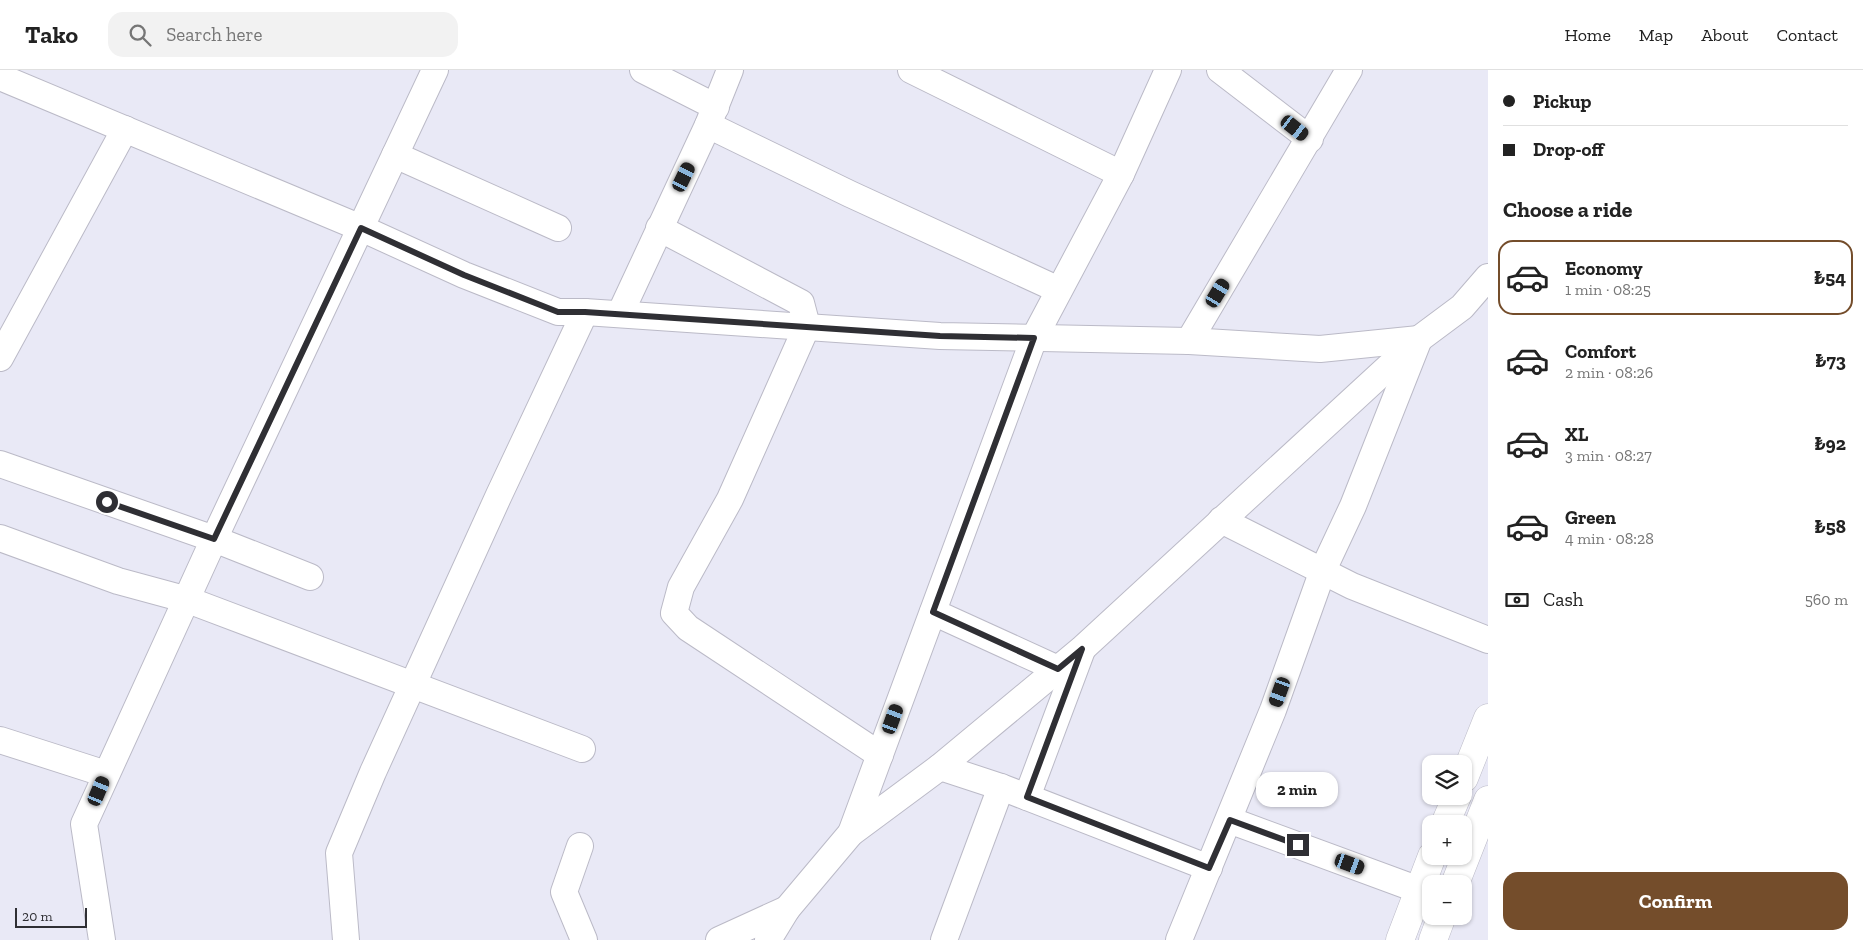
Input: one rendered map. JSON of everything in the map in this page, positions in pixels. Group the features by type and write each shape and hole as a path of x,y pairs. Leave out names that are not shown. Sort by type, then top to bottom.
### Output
{"street":[{"path":"102,940 84,824 188,600 214,539 435,70"},
{"path":"643,70 712,116 850,194 1059,290"},
{"path":"620,314 712,116 730,70"},
{"path":"911,70 1121,174"},
{"path":"851,833 1034,338 1121,174 1168,70"},
{"path":"1220,70 1310,139"},
{"path":"1189,341 1349,70"},
{"path":"0,77 361,228 464,275 558,312 620,314 940,336 1189,341 1320,349 1420,339"},
{"path":"0,358 125,130"},
{"path":"395,155 558,228"},
{"path":"659,228 801,303 807,326 730,499 681,587 674,614 688,628 880,755"},
{"path":"768,940 787,909 851,833 940,767 1082,649 1420,339 1462,307 1488,278"},
{"path":"346,940 340,853 373,772 498,495 585,312"},
{"path":"1179,940 1230,820 1273,710 1323,570 1353,506 1420,339"},
{"path":"0,464 214,539 310,578"},
{"path":"1221,520 1352,586 1488,640"},
{"path":"0,538 118,581 188,600 582,748"},
{"path":"933,612 1058,669"},
{"path":"1027,797 1082,649"},
{"path":"1472,758 1488,718"},
{"path":"0,740 106,774"},
{"path":"940,767 1002,787 1209,868"},
{"path":"944,940 1002,787"},
{"path":"1459,875 1488,800"},
{"path":"1230,820 1419,890"},
{"path":"580,846 564,892 584,940"},
{"path":"1400,940 1429,865"},
{"path":"718,940 787,909"},
{"path":"1433,940 1439,925"}],"route":[{"path":"107,502 214,539 361,228 464,275 558,312 585,312 940,336 1034,338 933,612 1058,669 1082,649 1027,797 1209,868 1230,820 1298,845"}]}
